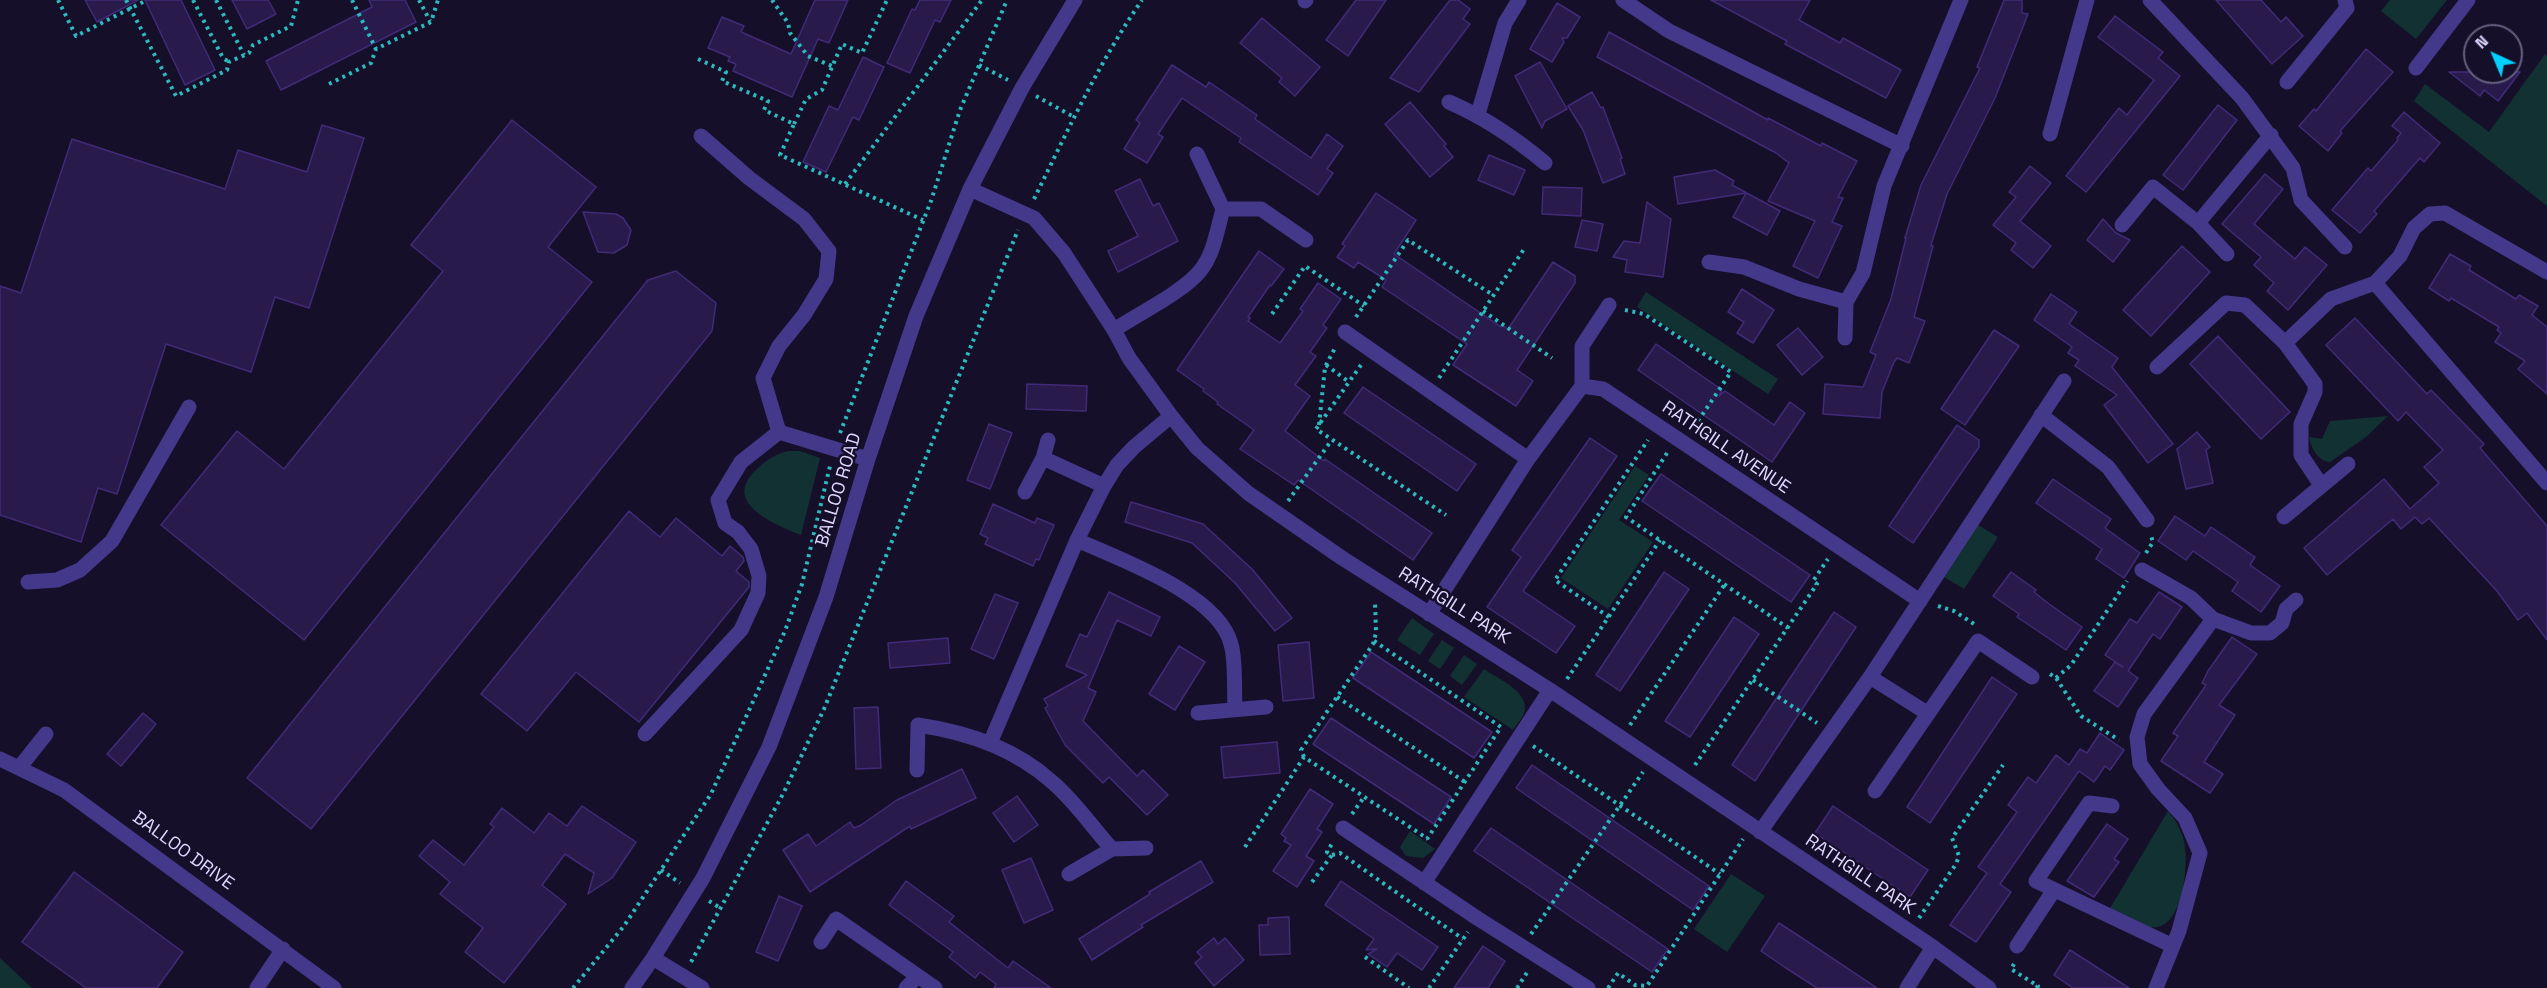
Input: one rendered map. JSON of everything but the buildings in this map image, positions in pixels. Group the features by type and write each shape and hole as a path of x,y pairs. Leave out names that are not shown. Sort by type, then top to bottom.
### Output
{"street":[{"path":"1478,114 1505,23 1519,0"},
{"path":"1623,0 1669,31 1902,146"},
{"path":"1845,338 1846,302 1863,273 1884,186 1961,0"},
{"path":"2050,134 2088,0"},
{"path":"2150,0 2242,98 2293,168 2301,200 2345,247"},
{"path":"2288,82 2347,8 2345,0"},
{"path":"2416,68 2469,0"},
{"name":"BALLOO ROAD","path":"632,988 703,878 769,747 826,597 868,459 916,316 970,189 1069,2"},
{"path":"1449,102 1478,114 1511,135 1545,163"},
{"path":"2198,223 2271,135"},
{"path":"701,136 749,178 804,219 829,251 826,279 804,315 779,346 763,378 780,432"},
{"path":"1114,330 1182,286 1200,271 1211,250 1223,209 1197,154"},
{"path":"2122,225 2153,187 2198,223 2227,254"},
{"name":"RATHGILL PARK","path":"970,189 1034,218 1064,253 1114,330 1129,358 1171,416 1197,448 1248,493 1374,579 1652,758 1910,931 1989,988"},
{"path":"1223,209 1261,209 1306,240"},
{"path":"2285,342 2331,299 2375,283 2400,256 2414,228 2430,214 2445,213 2547,272"},
{"path":"1709,262 1744,267 1800,289 1846,302"},
{"path":"2375,283 2547,483"},
{"path":"2157,367 2226,303 2245,305 2285,342 2315,384 2315,392 2301,424 2301,455 2321,485"},
{"path":"1429,614 1528,459 1582,386 1582,346 1609,305"},
{"path":"1346,332 1528,459"},
{"path":"1756,829 1831,732 1870,677 2064,381"},
{"name":"RATHGILL AVENUE","path":"1582,386 1603,389 1920,601"},
{"path":"28,582 57,580 80,570 112,541 189,407"},
{"path":"990,743 1077,540 1104,486 1117,465 1134,447 1171,416"},
{"path":"2041,416 2108,467 2147,520"},
{"path":"780,432 868,459"},
{"path":"645,734 741,630 758,593 759,576 751,549 738,532 725,523 718,500 741,462 780,432"},
{"path":"1025,492 1043,458 1048,441"},
{"path":"1043,458 1104,486"},
{"path":"2284,517 2348,464"},
{"path":"1077,540 1175,585 1205,608 1219,623 1231,644 1235,710"},
{"path":"2142,570 2191,598 2213,619 2251,633 2270,633 2282,623 2286,609 2296,600"},
{"path":"2156,988 2173,946 2200,853 2185,818 2158,789 2140,764 2137,736 2144,714 2213,619"},
{"path":"1875,791 1978,641 2032,677"},
{"path":"1870,677 1928,713"},
{"path":"1424,883 1520,737 1554,693"},
{"path":"1198,713 1266,707"},
{"path":"917,770 918,725 947,729 990,743 1020,758 1052,781 1112,849"},
{"path":"19,768 46,734"},
{"name":"BALLOO DRIVE","path":"0,759 64,790 334,988"},
{"path":"2112,806 2089,802 2036,881 2173,946"},
{"path":"1343,828 1477,918 1588,988"},
{"path":"1069,874 1112,849 1146,848"},
{"path":"2017,946 2054,890"},
{"path":"820,942 836,919 935,988"},
{"path":"1907,988 1933,947"},
{"path":"257,988 283,949"},
{"path":"653,958 702,988"},
{"path":"906,988 918,976"}],"path":[{"path":"57,0 76,36 147,0"},
{"path":"126,0 176,96 227,70 229,62"},
{"path":"193,0 223,58 229,62"},
{"path":"216,0 244,55"},
{"path":"229,62 244,55 253,45 291,26 298,0"},
{"path":"351,0 376,49"},
{"path":"419,0 430,22"},
{"path":"329,84 371,63 376,49 430,22 438,0"},
{"path":"772,0 788,23 790,33 808,56 832,66"},
{"path":"887,0 862,53 842,44 822,90 806,99 780,155 923,220"},
{"path":"844,184 982,0"},
{"path":"573,988 624,926 711,794 785,631 802,584 834,449 923,220 960,110 1007,0"},
{"path":"703,945 783,794 824,709 1026,214 1074,117 1128,20 1142,0"},
{"path":"698,59 726,72 722,81 768,101 764,110 794,124"},
{"path":"979,65 1006,79"},
{"path":"1022,88 1074,117"},
{"path":"1319,425 1328,358 1408,240 1493,295"},
{"path":"1431,391 1524,249"},
{"path":"1272,314 1305,266 1364,306"},
{"path":"1609,305 1644,314 1731,372 1626,517 1788,628"},
{"path":"1482,311 1552,358"},
{"path":"1371,350 1316,429 1446,515"},
{"path":"1326,365 1349,382"},
{"path":"1609,617 1555,580 1658,426"},
{"path":"1279,514 1331,441"},
{"path":"2032,677 2056,678 2071,665 2134,572 2142,570 2138,565 2153,542 2147,520"},
{"path":"1554,693 1609,617 1660,540"},
{"path":"1685,781 1817,584 1813,581 1838,546"},
{"path":"1374,579 1376,633 1374,640 1301,750 1304,757 1445,851"},
{"path":"1621,738 1725,584"},
{"path":"1374,640 1501,727 1427,839"},
{"path":"1753,680 1831,732"},
{"path":"1337,697 1465,782"},
{"path":"1520,737 1720,874"},
{"path":"1245,848 1304,757"},
{"path":"1522,947 1652,758"},
{"path":"1910,931 1956,864 1959,856 1952,838 2003,765"},
{"path":"1608,988 1618,973 1635,985 1647,986 1720,874 1756,829"},
{"path":"1332,855 1340,853 1463,939"},
{"path":"1429,988 1477,918"},
{"path":"2017,946 2016,961 2011,969 2038,986 2037,988"},
{"path":"1365,957 1409,988"}],"green space":[{"path":"2390,0 2447,0 2416,39 2381,11"},
{"path":"2545,54 2547,56 2547,206 2414,101 2425,84 2489,132"},
{"path":"1646,292 1778,379 1768,394 1637,307"},
{"path":"2388,416 2366,437 2330,462 2319,457 2311,445 2309,437 2322,439 2330,421"},
{"path":"789,451 800,451 820,458 801,535 755,511 744,493 747,482 760,466 767,460"},
{"path":"1635,466 1649,475 1619,520 1653,542 1608,609 1561,578"},
{"path":"1978,525 1998,537 1964,589 1944,577"},
{"path":"1412,618 1434,634 1420,655 1397,640"},
{"path":"1442,640 1454,648 1440,669 1428,661"},
{"path":"1464,655 1477,664 1462,685 1450,676"},
{"path":"1484,669 1512,687 1523,699 1524,713 1513,730 1464,697"},
{"path":"2168,811 2183,838 2186,858 2182,894 2178,906 2166,924 2157,927 2145,926 2109,910"},
{"path":"1410,831 1435,849 1423,858 1406,856 1400,847"},
{"path":"1731,874 1765,896 1727,952 1694,929"},
{"path":"0,958 32,988 0,988"}]}
